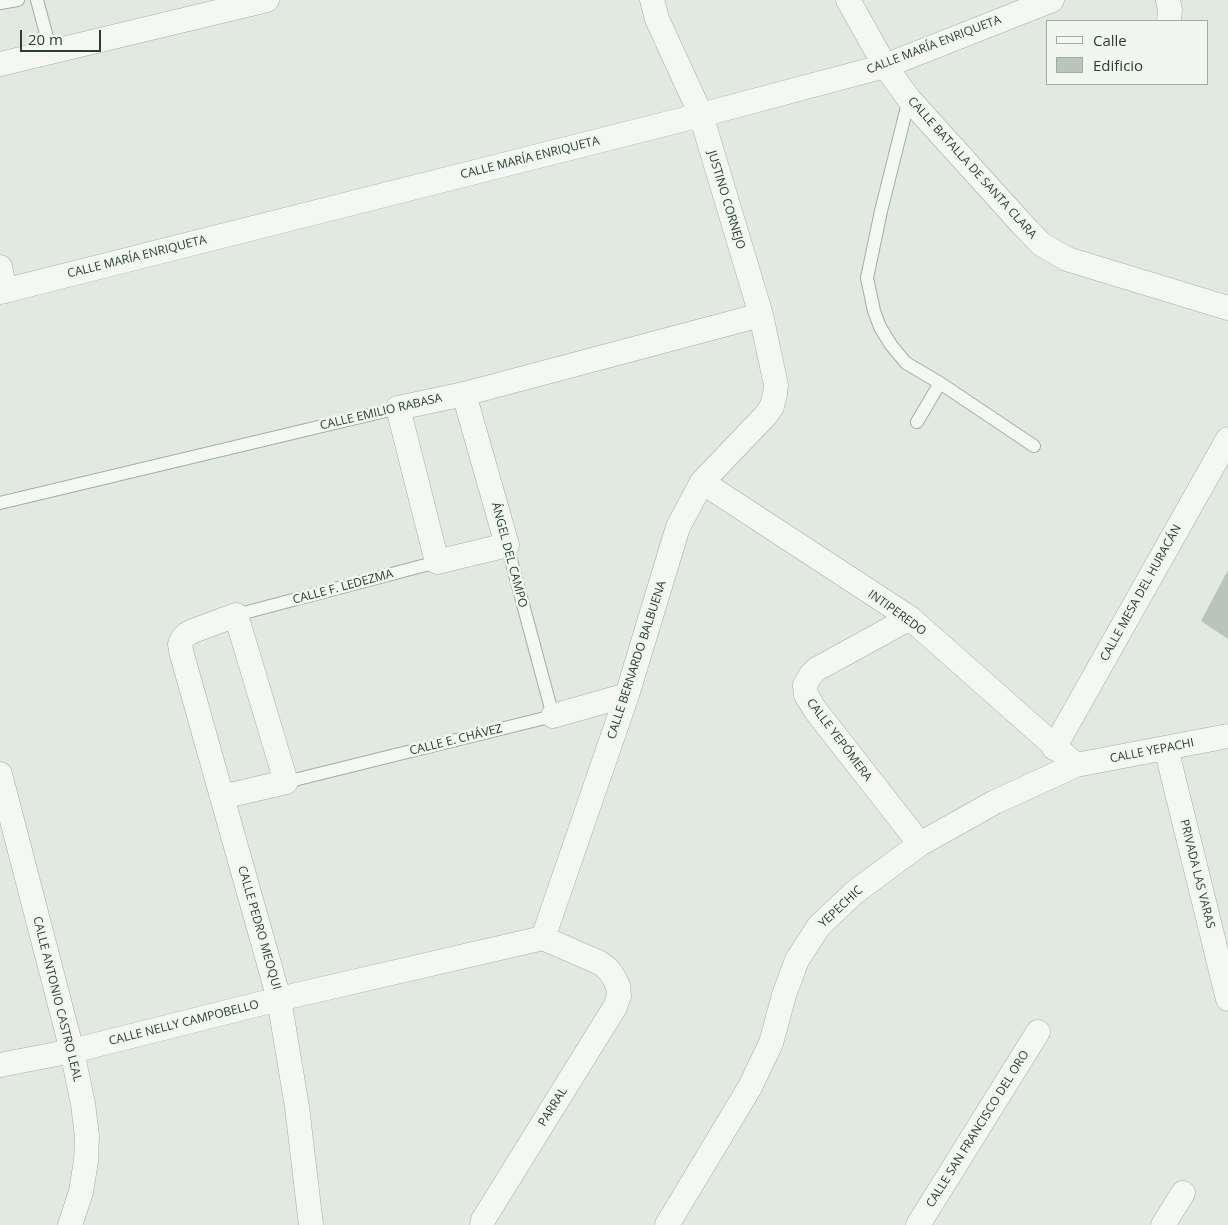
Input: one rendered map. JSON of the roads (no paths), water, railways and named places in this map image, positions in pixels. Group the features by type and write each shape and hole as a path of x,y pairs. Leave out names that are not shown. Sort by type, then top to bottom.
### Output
{"street":[{"path":"0,64 267,0"},
{"name":"JUSTINO CORNEJO","path":"652,0 657,19 701,115 761,315 776,385 772,406"},
{"name":"CALLE BATALLA DE SANTA CLARA","path":"848,0 885,66 909,99 1041,244 1067,259 1228,308"},
{"name":"CALLE MARÍA ENRIQUETA","path":"3,291 701,115 885,66 1052,0"},
{"path":"1168,0 1169,20"},
{"path":"0,267 3,291"},
{"name":"CALLE EMILIO RABASA","path":"398,408 464,394 761,315"},
{"name":"ÁNGEL DEL CAMPO","path":"464,394 507,545"},
{"name":"CALLE BERNARDO BALBUENA","path":"543,938 627,696 678,527 702,482 766,415 772,406"},
{"path":"398,408 437,562"},
{"name":"CALLE MESA DEL HURACÁN","path":"1054,748 1228,439"},
{"name":"INTIPEREDO","path":"702,482 910,618 1076,766"},
{"name":"CALLE F. LEDEZMA","path":"437,562 507,545"},
{"path":"236,615 286,782"},
{"name":"CALLE F. LEDEZMA","path":"183,638 193,631 236,615"},
{"name":"CALLE YEPÓMERA","path":"910,618 817,669 805,685 806,695 816,711 920,844"},
{"name":"CALLE PEDRO MEOQUI","path":"183,638 180,644 180,651 279,999 297,1107 311,1225"},
{"name":"CALLE E. CHÁVEZ","path":"553,716 627,696"},
{"name":"CALLE YEPACHI","path":"1076,766 1228,736"},
{"name":"PRIVADA LAS VARAS","path":"1166,748 1220,933 1228,1000"},
{"name":"YEPECHIC","path":"667,1225 750,1087 771,1043 784,995 797,960 819,926 855,892 920,844 995,802 1076,766"},
{"name":"CALLE ANTONIO CASTRO LEAL","path":"0,774 72,1051 83,1104 87,1136 86,1161 80,1192 70,1225"},
{"name":"CALLE E. CHÁVEZ","path":"222,797 286,782"},
{"name":"PARRAL","path":"482,1225 483,1220 615,1007 619,996 618,986 608,969 600,963 543,938"},
{"name":"CALLE NELLY CAMPOBELLO","path":"0,1065 72,1051 279,999 543,938"},
{"name":"CALLE SAN FRANCISCO DEL ORO","path":"918,1225 1038,1032"},
{"path":"1163,1225 1184,1192"}],"lane":[{"path":"0,3 18,0"},
{"path":"37,0 51,52"},
{"path":"909,99 881,211 867,278 874,311 880,327 891,345 906,363 940,383 1034,446"},
{"path":"917,422 940,383"},
{"name":"CALLE EMILIO RABASA","path":"0,502 398,408"},
{"name":"ÁNGEL DEL CAMPO","path":"507,545 553,716"},
{"name":"CALLE F. LEDEZMA","path":"236,615 437,562"},
{"name":"CALLE E. CHÁVEZ","path":"286,782 553,716"}]}
